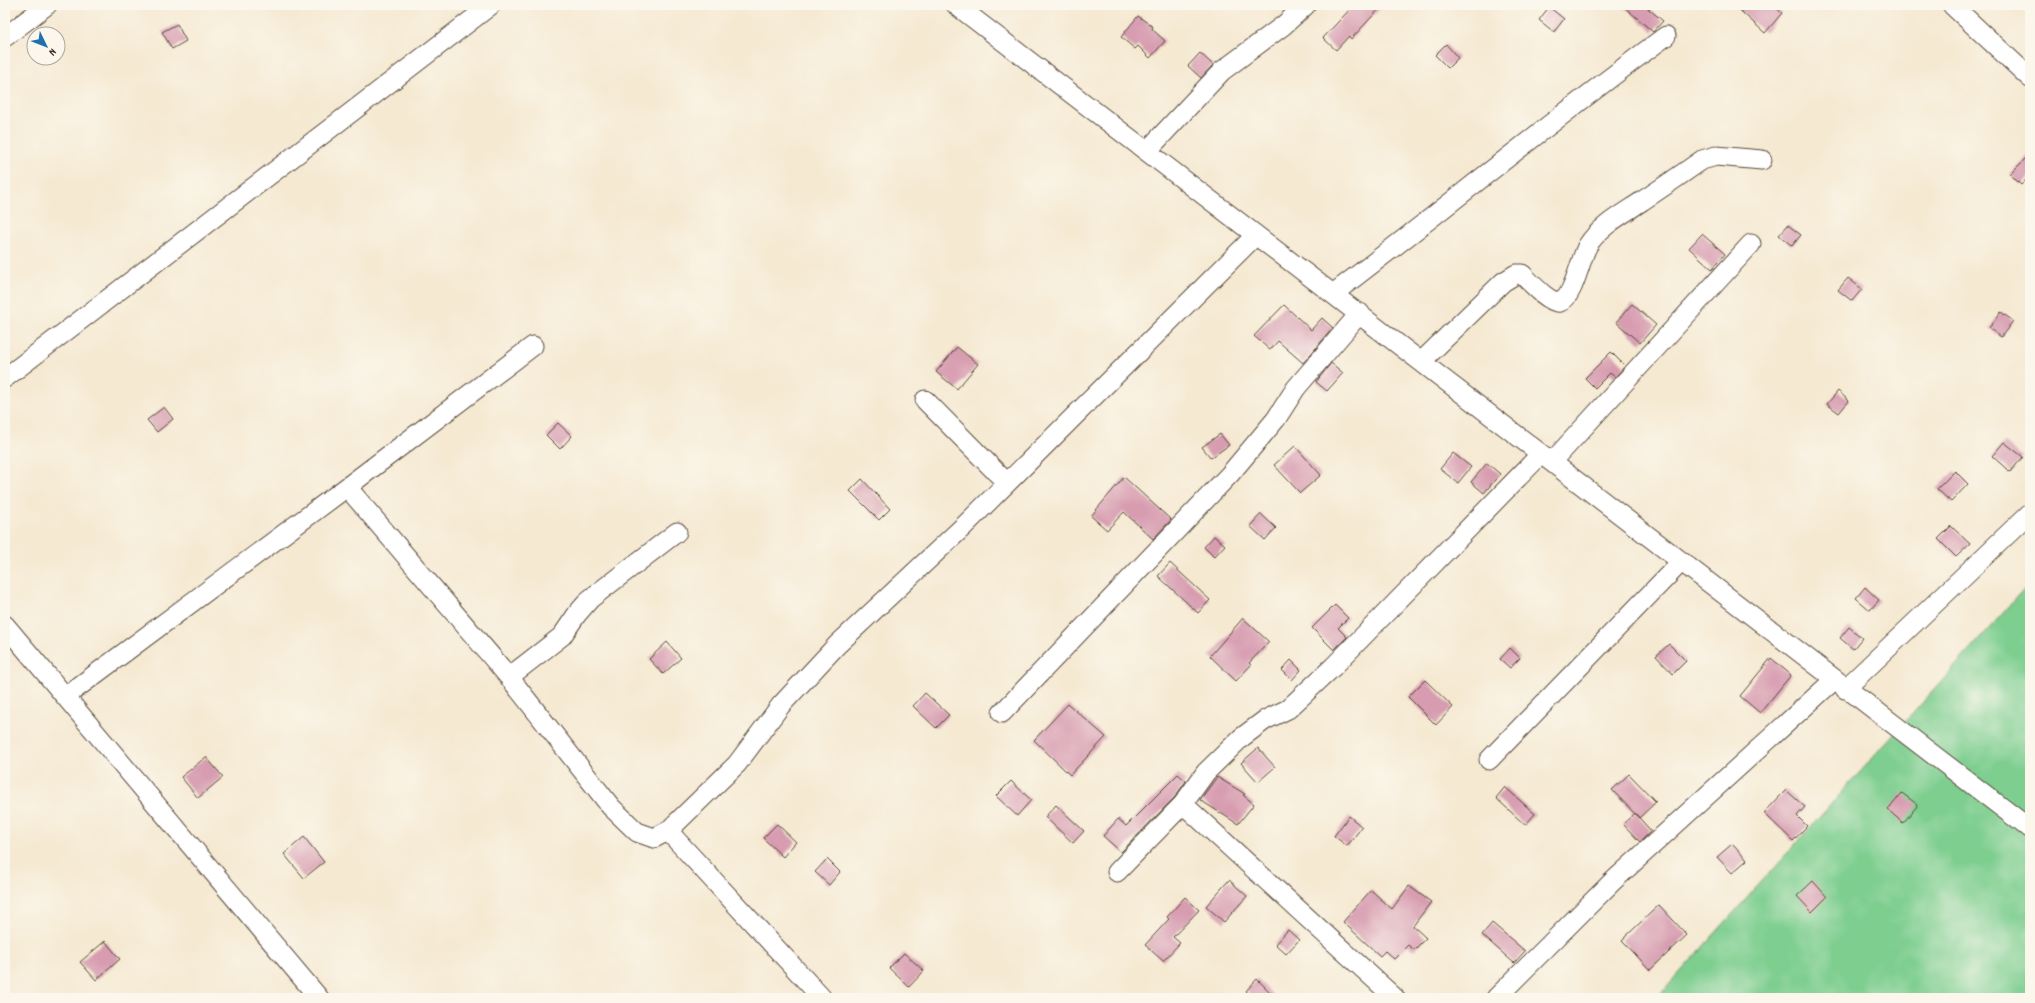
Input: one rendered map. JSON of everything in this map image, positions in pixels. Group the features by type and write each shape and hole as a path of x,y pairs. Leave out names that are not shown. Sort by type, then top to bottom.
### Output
{"street":[{"path":"5,37 47,5"},
{"path":"5,378 491,5"},
{"path":"1147,151 1222,71 1284,25 1306,5"},
{"path":"1952,5 2030,78"},
{"path":"967,8 1255,236 1334,293 1839,684 2030,829"},
{"path":"1334,293 1425,224 1606,80 1666,36"},
{"path":"1422,361 1502,282 1516,274 1522,274 1548,298 1561,302 1570,291 1587,246 1593,239 1609,224 1702,160 1716,156 1762,160"},
{"path":"347,487 509,677 612,806 637,832 654,838 668,831 737,764 781,705 837,645 1007,483 1255,236"},
{"path":"1117,872 1183,804 1206,772 1241,738 1265,720 1288,709 1333,668 1547,458 1751,244"},
{"path":"1002,713 1230,474 1276,419 1296,388 1360,313"},
{"path":"66,696 347,487 532,346"},
{"path":"925,400 1007,483"},
{"path":"1496,998 1612,882 1839,684 2030,513"},
{"path":"509,677 562,636 577,614 590,599 677,532"},
{"path":"1489,760 1681,562"},
{"path":"5,625 319,998"},
{"path":"1183,804 1395,998"},
{"path":"668,831 822,998"}],"green space":[{"path":"2030,583 2030,998 1657,998"}],"building":[{"path":"1354,5 1383,5 1351,39 1349,36 1336,50 1323,38"},
{"path":"1622,5 1644,5 1663,21 1653,32"},
{"path":"1734,5 1773,5 1782,13 1765,33"},
{"path":"1549,7 1564,19 1554,32 1539,20"},
{"path":"1138,16 1153,27 1152,29 1165,41 1150,58 1138,46 1135,49 1121,37"},
{"path":"177,24 186,41 172,49 162,32"},
{"path":"1446,44 1458,58 1448,68 1435,55"},
{"path":"1200,53 1213,65 1201,78 1188,66"},
{"path":"2030,154 2030,176 2021,185 2010,174"},
{"path":"1788,225 1801,235 1792,246 1779,235"},
{"path":"1702,234 1725,254 1712,269 1689,248"},
{"path":"1848,278 1862,289 1852,301 1838,290"},
{"path":"1632,304 1656,325 1640,343 1616,322"},
{"path":"1284,305 1311,330 1322,318 1333,328 1303,363 1278,341 1270,350 1254,336"},
{"path":"2001,312 2013,321 2001,337 1989,328"},
{"path":"957,347 978,364 957,389 936,372"},
{"path":"1611,352 1625,366 1615,377 1610,373 1595,388 1585,378"},
{"path":"1331,363 1343,373 1327,391 1316,382"},
{"path":"1838,391 1849,401 1839,413 1827,404"},
{"path":"164,407 173,419 157,432 147,420"},
{"path":"558,423 572,436 560,449 546,435"},
{"path":"1220,434 1229,445 1211,458 1202,447"},
{"path":"2004,442 2023,457 2010,472 1992,456"},
{"path":"1295,446 1321,475 1300,493 1274,465"},
{"path":"1453,453 1471,467 1458,483 1440,469"},
{"path":"1487,463 1500,474 1484,493 1471,482"},
{"path":"1955,471 1968,484 1951,502 1937,489"},
{"path":"1124,477 1171,520 1153,539 1124,512 1107,530 1091,516"},
{"path":"862,479 890,509 879,520 850,491"},
{"path":"1261,514 1276,528 1265,540 1250,526"},
{"path":"1951,526 1970,544 1956,557 1938,539"},
{"path":"1214,536 1225,545 1214,557 1204,547"},
{"path":"1170,563 1210,600 1198,613 1158,576"},
{"path":"1865,587 1879,600 1870,610 1856,598"},
{"path":"1335,605 1348,618 1338,628 1347,637 1334,650 1312,628"},
{"path":"1243,618 1269,642 1249,663 1251,665 1236,681 1210,656"},
{"path":"1849,627 1862,638 1853,649 1840,638"},
{"path":"667,642 681,658 663,674 649,659"},
{"path":"1669,644 1686,661 1673,674 1656,656"},
{"path":"1510,648 1520,658 1510,668 1500,659"},
{"path":"1771,658 1791,675 1760,713 1740,696"},
{"path":"1291,660 1301,670 1292,680 1282,670"},
{"path":"1425,680 1453,707 1436,725 1408,697"},
{"path":"925,693 949,715 936,728 913,706"},
{"path":"1068,704 1106,737 1070,775 1034,740"},
{"path":"1258,748 1275,767 1258,782 1241,763"},
{"path":"206,757 223,777 198,798 181,777"},
{"path":"1178,774 1186,781 1175,797 1121,852 1103,836 1118,819 1126,826"},
{"path":"1629,774 1656,802 1639,818 1612,790"},
{"path":"1217,777 1245,794 1243,795 1254,804 1238,824 1200,800"},
{"path":"1011,781 1031,800 1017,816 996,796"},
{"path":"1505,787 1535,814 1525,825 1496,798"},
{"path":"1786,790 1805,807 1797,816 1807,826 1793,841 1764,813"},
{"path":"1902,793 1918,805 1903,823 1888,810"},
{"path":"1056,805 1084,831 1073,843 1045,817"},
{"path":"1635,813 1651,831 1640,842 1623,824"},
{"path":"1349,816 1362,827 1347,846 1334,836"},
{"path":"777,824 796,842 783,857 763,838"},
{"path":"304,837 324,862 304,878 284,854"},
{"path":"1732,844 1747,860 1732,873 1717,857"},
{"path":"827,859 840,872 829,885 815,872"},
{"path":"1229,880 1247,896 1224,922 1206,906"},
{"path":"1813,881 1827,897 1812,912 1797,896"},
{"path":"1409,886 1431,902 1413,926 1426,938 1414,950 1408,945 1394,959 1385,951 1380,956 1343,922 1371,890 1392,909"},
{"path":"1185,897 1199,910 1173,937 1180,943 1163,961 1145,945 1169,919 1167,917"},
{"path":"1659,905 1687,935 1650,970 1622,940"},
{"path":"1492,923 1525,951 1514,963 1482,935"},
{"path":"1288,930 1299,940 1286,954 1275,944"},
{"path":"105,941 120,959 96,980 80,962"},
{"path":"904,953 924,971 909,987 889,968"},
{"path":"1257,979 1276,998 1254,998 1246,991"}]}
